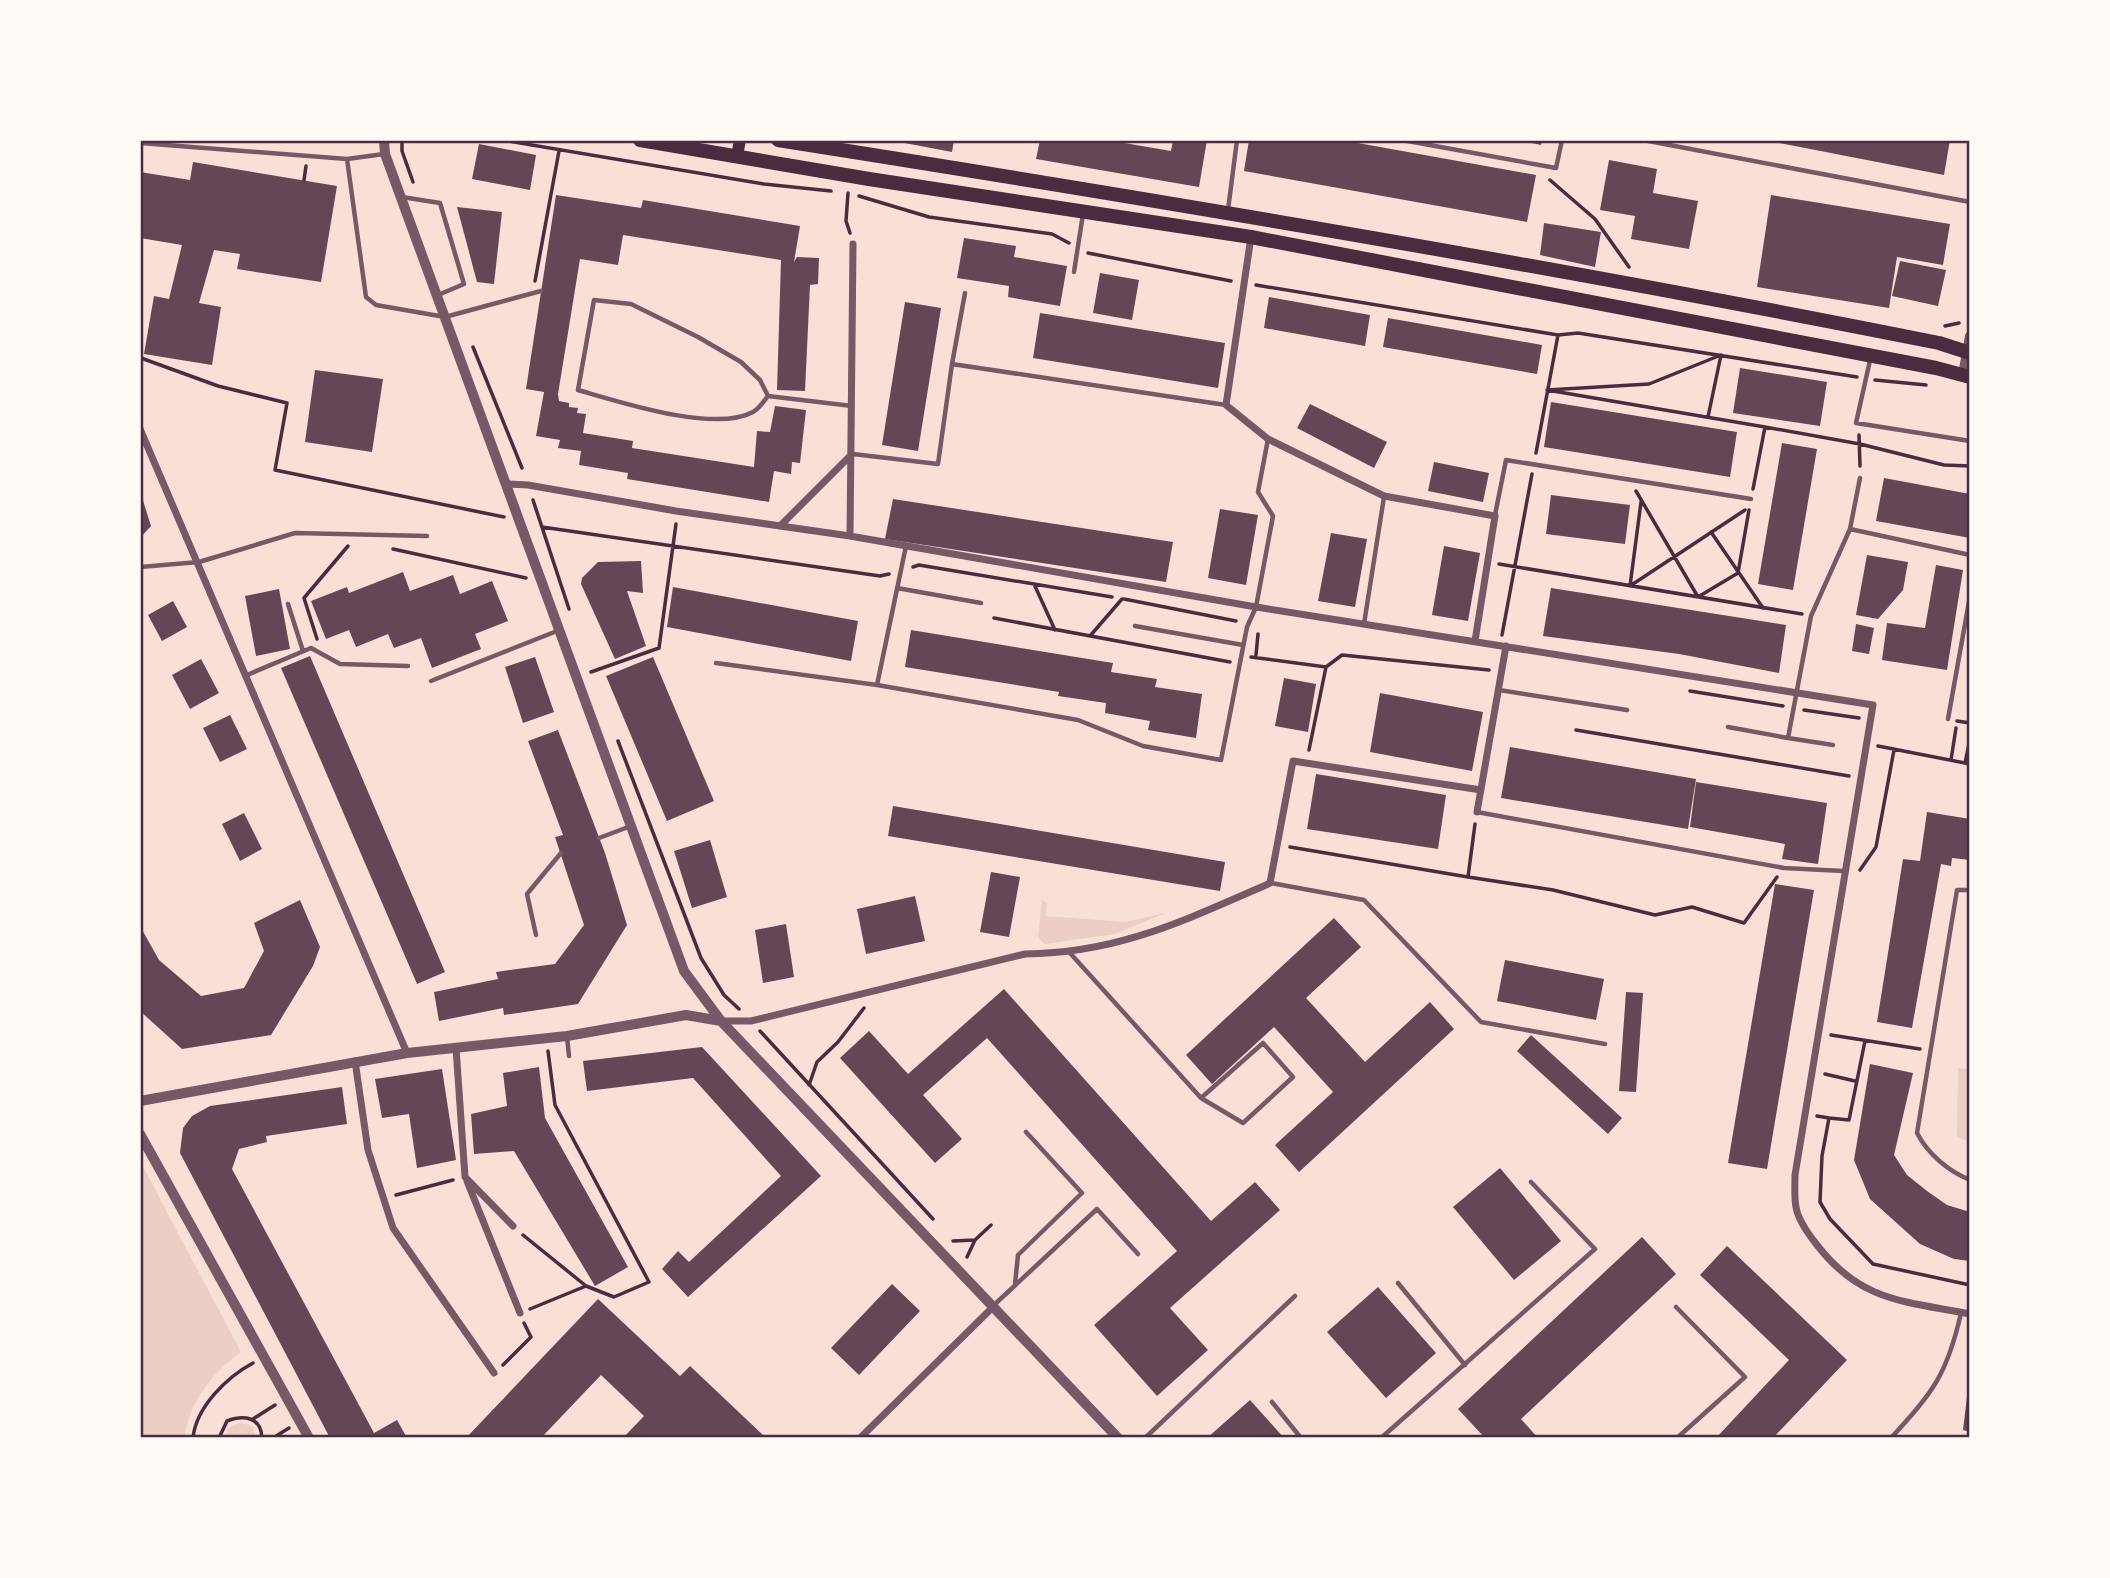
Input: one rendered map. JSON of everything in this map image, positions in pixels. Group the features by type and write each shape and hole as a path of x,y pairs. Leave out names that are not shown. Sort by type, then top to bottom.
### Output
{"main road":[{"path":"640,140 869,179 1083,209 1251,237 1967,376"},
{"path":"737,156 740,140"},
{"path":"778,140 1228,211 1713,298 1939,343 1969,353"}],"street":[{"path":"384,140 385,154 684,971 721,1021 1118,1438"},
{"path":"1251,237 1226,404 1268,439 1384,496 1495,516 1475,641"},
{"path":"850,536 853,454 853,244"},
{"path":"1967,376 1970,336"},
{"path":"140,429 407,1053"},
{"path":"780,526 853,454"},
{"path":"507,484 528,485 676,512 850,536 1256,607 1872,705 1795,1175 1796,1209 1809,1235 1829,1261 1853,1283 1879,1295 1966,1313"},
{"path":"1477,811 1503,645"},
{"path":"140,1101 355,1061 567,1036 686,1015 721,1021 751,1021 1025,954 1070,953 1112,945 1151,932 1270,883 1293,761 1481,790"},
{"path":"456,1048 465,1177 520,1313"},
{"path":"355,1061 368,1150 393,1228 494,1373"},
{"path":"140,1135 309,1438"},
{"path":"465,1177 513,1226"},
{"path":"860,1438 994,1305"}],"lane":[{"path":"1228,211 1237,140"},
{"path":"1402,140 1556,168 1562,140"},
{"path":"1643,140 1970,201"},
{"path":"140,143 347,159 385,154"},
{"path":"347,159 366,298 376,305 445,317 541,291"},
{"path":"401,197 440,202 464,284 437,296"},
{"path":"1074,272 1083,209"},
{"path":"853,454 938,464 965,293"},
{"path":"594,300 631,304 698,337 741,362 760,380 768,396 755,411 730,419 696,417 578,390 594,300"},
{"path":"1871,356 1856,423 1970,441"},
{"path":"953,364 1226,404"},
{"path":"768,396 852,406"},
{"path":"716,663 877,685 1078,720 1143,746 1221,760 1247,626 1256,607 1273,516 1258,492 1268,439"},
{"path":"1495,516 1506,460 1751,499"},
{"path":"1788,738 1811,615 1850,529 1860,478"},
{"path":"1364,624 1384,496"},
{"path":"1850,529 1970,555"},
{"path":"140,567 199,562 295,533 427,536"},
{"path":"877,685 906,546"},
{"path":"897,588 981,603"},
{"path":"1948,719 1970,596"},
{"path":"288,604 303,651"},
{"path":"1135,626 1243,645"},
{"path":"431,681 560,630"},
{"path":"247,676 312,648 340,664 408,666"},
{"path":"1498,689 1628,710"},
{"path":"1728,727 1833,745"},
{"path":"1477,811 1784,868 1843,871"},
{"path":"600,838 631,826"},
{"path":"536,935 527,894 561,853"},
{"path":"1270,883 1364,900 1480,1022 1605,1044"},
{"path":"1970,890 1957,890 1917,1133 1925,1149 1958,1175 1970,1180"},
{"path":"1070,953 1201,1098 1242,1123 1293,1077 1263,1043 1201,1098"},
{"path":"567,1036 569,1056"},
{"path":"1015,1284 1018,1255 1082,1194 1026,1132"},
{"path":"1381,1438 1595,1249 1531,1182"},
{"path":"994,1305 1097,1209 1138,1254"},
{"path":"1398,1283 1465,1364"},
{"path":"1145,1438 1295,1296"},
{"path":"1676,1307 1745,1377 1677,1438"},
{"path":"1891,1438 1936,1387 1966,1313"},
{"path":"1272,1402 1301,1438"}],"path":[{"path":"502,140 764,184 848,193 929,216 1052,234 1094,257 1242,283 1558,335 1578,332 1865,379 1932,385"},
{"path":"533,293 559,151"},
{"path":"1531,162 1595,219 1631,269"},
{"path":"848,193 846,220 853,244"},
{"path":"1941,327 1959,323"},
{"path":"1503,645 1558,335"},
{"path":"140,355 141,358 218,386 287,402 275,470 506,518"},
{"path":"1547,390 1649,384 1685,372 1721,355"},
{"path":"1708,417 1721,355"},
{"path":"1547,390 1765,427"},
{"path":"1856,423 1860,444 1860,478"},
{"path":"1860,444 1944,465 1970,466"},
{"path":"533,498 573,619"},
{"path":"1630,586 1641,499"},
{"path":"1630,586 1750,507"},
{"path":"591,672 659,648 676,512"},
{"path":"1711,532 1763,608"},
{"path":"321,653 304,598 350,544 358,543"},
{"path":"393,549 528,578"},
{"path":"1488,562 1811,615"},
{"path":"1034,584 1055,630"},
{"path":"1090,636 1122,599"},
{"path":"586,659 596,685"},
{"path":"1306,763 1326,667"},
{"path":"1576,730 1851,776"},
{"path":"615,735 701,958 724,995 746,1016"},
{"path":"1865,744 1967,764 1970,739"},
{"path":"1858,880 1861,866 1876,847 1894,750"},
{"path":"1468,877 1477,811"},
{"path":"1277,845 1553,890 1655,915 1692,907 1744,923 1784,868"},
{"path":"809,1085 817,1062 838,1042 878,991"},
{"path":"1828,1048 1832,1023"},
{"path":"1830,1035 1930,1051"},
{"path":"513,1226 586,1286 614,1297 649,1282 555,1105 546,1038"},
{"path":"1818,1105 1816,1116 1849,1120 1865,1041"},
{"path":"1822,1084 1826,1061"},
{"path":"1823,1074 1857,1081"},
{"path":"1829,1118 1822,1156 1820,1202 1830,1219 1873,1264 1970,1285"},
{"path":"384,1198 465,1177"},
{"path":"967,1257 975,1240 991,1225"},
{"path":"953,1241 975,1240"},
{"path":"494,1373 531,1337 520,1313 586,1286"},
{"path":"193,1438 201,1414 222,1385 264,1357"},
{"path":"253,1419 287,1398"},
{"path":"219,1438 227,1421 240,1416 253,1419 262,1430 262,1438"}],"shaded area":[{"path":"1042,900 1047,903 1046,916 1126,922 1168,912 1115,934 1045,944 1038,938"},
{"path":"1958,1068 1970,1069 1970,1143 1957,1136"},
{"path":"140,1161 241,1352 221,1369 204,1389 191,1413 185,1438 140,1438"},
{"path":"241,1422 253,1427 256,1438 226,1438 227,1429"}],"building":[{"path":"889,140 954,140 952,152"},
{"path":"1040,140 1107,140 1171,151 1173,140 1207,140 1199,187 1036,159"},
{"path":"1249,140 1341,140 1536,175 1527,222 1244,171"},
{"path":"1518,140 1542,140 1541,145"},
{"path":"1764,140 1950,140 1944,175"},
{"path":"479,144 536,155 530,190 472,179"},
{"path":"1609,160 1657,169 1653,193 1698,201 1689,249 1631,239 1635,216 1600,210"},
{"path":"193,162 337,186 321,282 237,269 240,254 214,250 199,303 221,307 212,365 144,354 154,296 169,299 182,245 140,238 140,172 190,180"},
{"path":"556,195 641,208 643,200 800,226 794,262 797,257 819,258 818,284 810,285 805,391 777,390 781,260 623,235 618,265 580,259 558,394 559,401 569,403 569,407 578,408 577,413 586,414 583,433 633,441 632,448 754,467 757,431 770,432 775,406 806,410 800,463 792,462 791,474 774,471 769,502 627,479 628,473 579,465 581,451 558,448 560,440 536,436 544,392 526,389"},
{"path":"1771,195 1950,224 1943,265 1897,257 1889,308 1757,287"},
{"path":"457,207 502,212 494,284 477,282"},
{"path":"1544,223 1601,232 1595,267 1540,255"},
{"path":"964,238 1016,246 1014,257 1067,266 1060,306 1008,297 1009,286 957,278"},
{"path":"1900,261 1946,270 1938,306 1892,296"},
{"path":"1100,273 1139,280 1132,320 1093,313"},
{"path":"1269,297 1370,315 1365,346 1264,328"},
{"path":"905,302 941,308 918,451 882,445"},
{"path":"1040,313 1225,343 1218,388 1033,358"},
{"path":"1388,318 1542,345 1537,374 1383,347"},
{"path":"1740,368 1827,382 1820,426 1733,413"},
{"path":"315,370 383,379 372,452 305,442"},
{"path":"1551,402 1737,432 1730,477 1544,447"},
{"path":"1310,404 1387,442 1374,468 1297,428"},
{"path":"1782,443 1817,449 1793,590 1758,584"},
{"path":"1434,462 1489,473 1483,502 1428,491"},
{"path":"1884,478 1970,494 1970,538 1876,521"},
{"path":"140,491 151,526 140,538"},
{"path":"1551,495 1630,505 1625,544 1546,534"},
{"path":"893,499 1173,542 1166,582 885,539"},
{"path":"1220,509 1258,515 1246,585 1208,578"},
{"path":"1331,533 1367,539 1355,607 1318,601"},
{"path":"1444,546 1480,553 1468,621 1432,615"},
{"path":"1867,555 1908,562 1903,590 1878,619 1856,615"},
{"path":"641,561 643,593 627,591 646,646 615,659 581,584 582,578 598,562"},
{"path":"1936,565 1963,570 1947,670 1882,660 1887,623 1925,628"},
{"path":"403,572 410,591 453,575 460,594 492,581 508,621 475,634 481,649 432,668 421,638 394,648 388,634 356,647 349,630 326,639 311,601 347,587 349,593"},
{"path":"673,587 858,621 851,661 667,627"},
{"path":"1551,588 1786,625 1779,673 1679,654 1543,636"},
{"path":"279,589 290,649 256,656 245,596"},
{"path":"173,601 187,627 162,641 148,615"},
{"path":"1856,624 1874,628 1869,654 1852,651"},
{"path":"911,630 1113,663 1111,672 1157,679 1155,687 1202,694 1196,738 1148,730 1150,721 1105,713 1106,703 1058,696 1059,692 905,667"},
{"path":"310,656 445,972 417,984 281,668"},
{"path":"535,657 554,712 523,723 505,667"},
{"path":"653,657 714,801 667,821 606,676"},
{"path":"201,659 219,693 190,709 172,675"},
{"path":"1284,678 1316,684 1308,732 1275,726"},
{"path":"1380,693 1483,712 1472,771 1370,752"},
{"path":"230,715 247,749 220,762 203,728"},
{"path":"558,730 605,853 627,925 578,1004 504,1015 503,1008 439,1021 434,992 498,979 496,972 555,964 584,925 555,837 563,835 528,741"},
{"path":"1510,747 1696,779 1688,829 1501,798"},
{"path":"1316,774 1446,795 1438,849 1307,829"},
{"path":"1696,782 1827,803 1818,864 1782,859 1785,844 1690,827"},
{"path":"893,806 1225,862 1220,891 888,836"},
{"path":"1927,812 1970,819 1970,860 1952,858 1951,866 1941,864 1912,1028 1877,1022 1903,859 1920,861"},
{"path":"244,813 262,849 240,861 222,824"},
{"path":"710,840 727,897 692,908 674,851"},
{"path":"991,872 1020,877 1009,937 980,932"},
{"path":"1775,884 1814,890 1767,1169 1728,1163"},
{"path":"915,896 925,941 866,954 857,909"},
{"path":"300,900 320,947 313,966 271,1035 182,1049 140,1011 140,926 159,960 201,996 244,988 264,951 254,923"},
{"path":"1334,918 1361,947 1306,998 1365,1062 1430,1002 1454,1029 1299,1172 1275,1145 1333,1092 1274,1027 1212,1084 1186,1055"},
{"path":"786,924 794,977 763,983 755,930"},
{"path":"1505,960 1604,979 1596,1020 1497,1001"},
{"path":"1004,989 1211,1221 1255,1182 1280,1210 1170,1308 1208,1350 1157,1396 1094,1325 1177,1251 987,1038 923,1095 962,1139 935,1163 840,1058 869,1031 908,1074"},
{"path":"1626,992 1643,993 1636,1092 1619,1091"},
{"path":"1531,1035 1622,1118 1608,1134 1517,1051"},
{"path":"702,1047 821,1176 688,1297 662,1269 678,1251 689,1262 781,1176 693,1078 587,1091 583,1061"},
{"path":"1870,1064 1913,1073 1894,1155 1907,1175 1927,1191 1947,1205 1970,1212 1970,1261 1954,1259 1920,1244 1870,1199 1854,1160"},
{"path":"539,1067 545,1118 628,1267 595,1286 514,1151 474,1154 471,1114 507,1106 503,1073"},
{"path":"442,1069 456,1160 417,1168 409,1114 382,1118 375,1079"},
{"path":"342,1087 347,1124 266,1136 267,1142 239,1149 232,1169 374,1433 397,1420 407,1438 330,1438 180,1153 183,1128 192,1116 210,1106"},
{"path":"1500,1168 1561,1241 1514,1280 1453,1207"},
{"path":"1642,1237 1676,1274 1521,1419 1538,1438 1485,1438 1458,1409"},
{"path":"1727,1246 1847,1360 1773,1438 1716,1438 1789,1360 1700,1275"},
{"path":"892,1284 920,1311 859,1375 831,1348"},
{"path":"1378,1287 1436,1353 1386,1398 1327,1332"},
{"path":"598,1299 680,1376 690,1366 766,1438 623,1438 644,1416 601,1375 541,1438 466,1438"},
{"path":"1970,1388 1970,1432 1963,1430"},
{"path":"1250,1400 1284,1438 1207,1438"}]}
